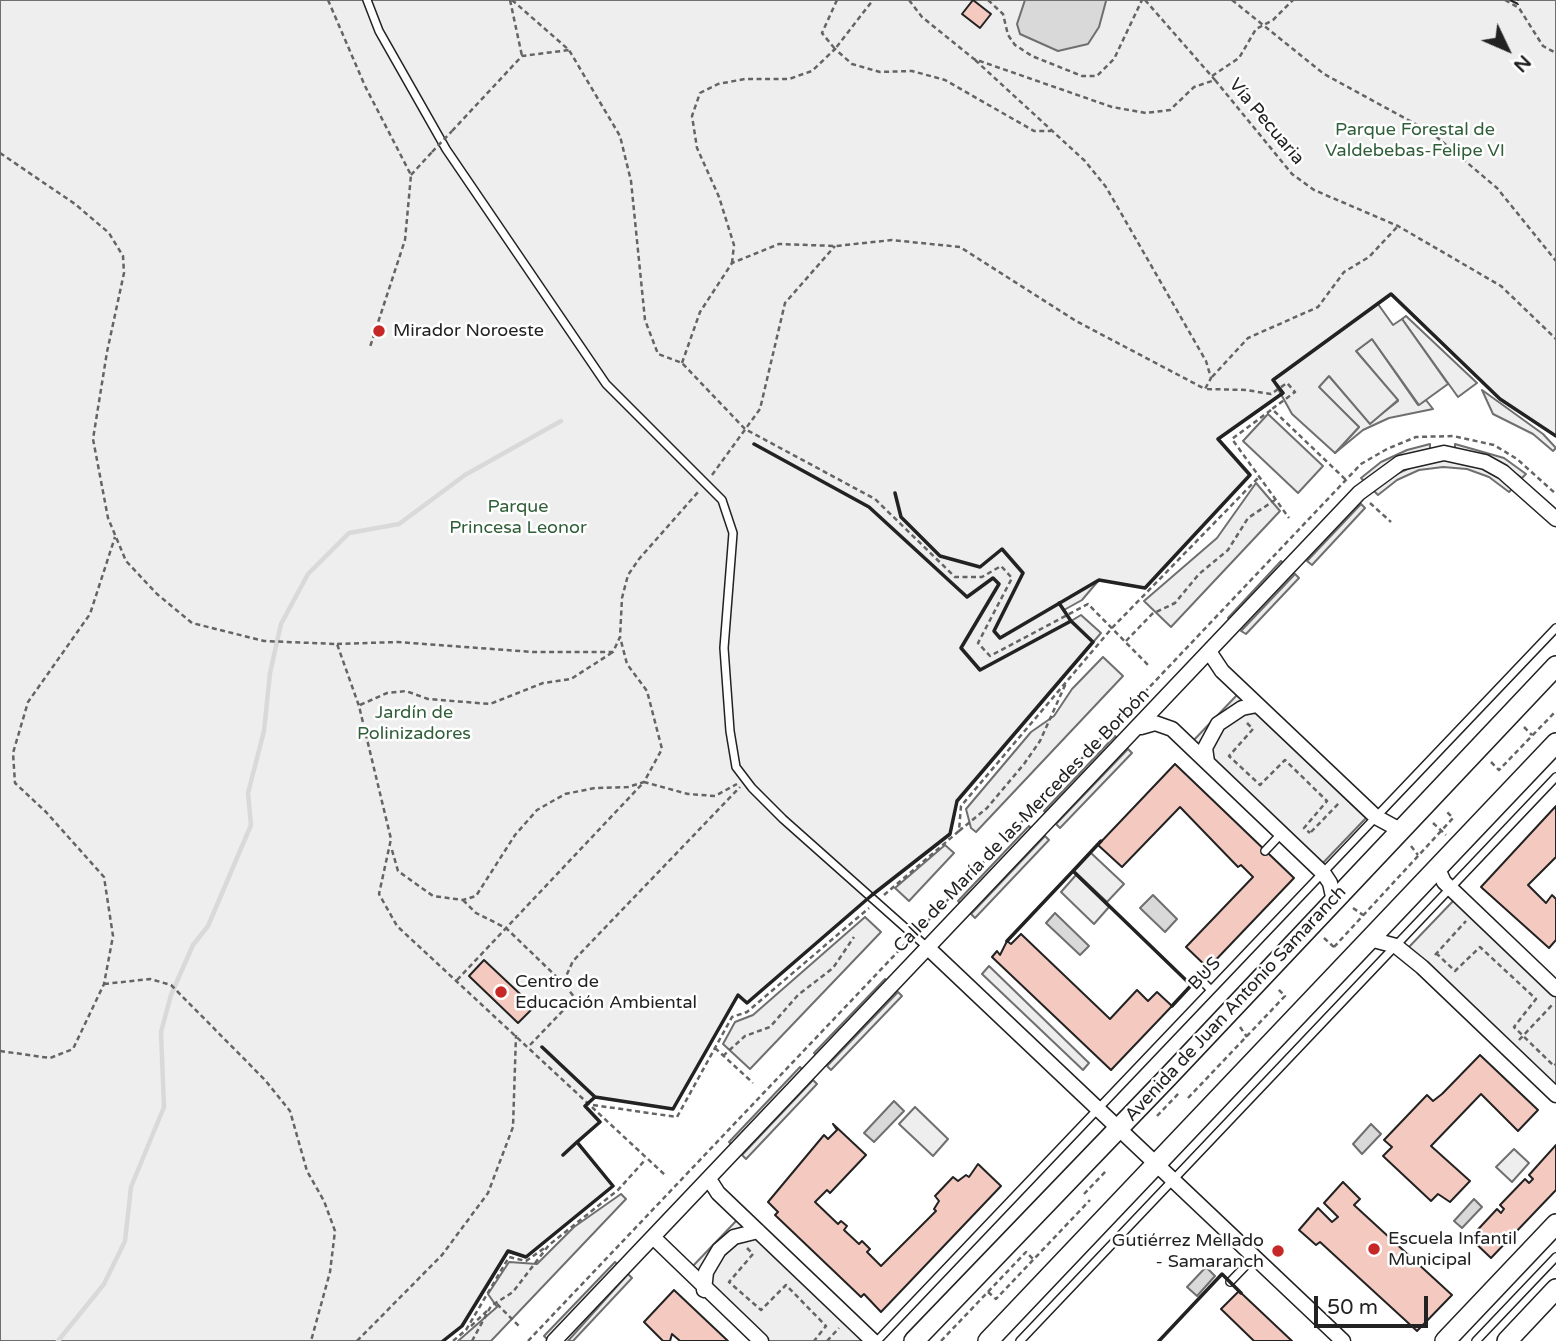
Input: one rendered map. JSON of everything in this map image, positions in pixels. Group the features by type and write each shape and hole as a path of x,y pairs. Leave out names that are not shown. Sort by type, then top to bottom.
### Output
{"street":[{"name":"Calle de María de las Mercedes de Borbón","path":"554,1341 1359,493 1400,463 1444,453 1485,462 1525,489 1556,519"},
{"path":"1210,653 1222,671 1376,817 1409,834"},
{"name":"Avenida de Juan Antonio Samaranch","path":"914,1341 1119,1129 1340,908 1409,834 1556,666"},
{"path":"1207,762 1205,748 1208,737 1218,724 1235,712 1257,705"},
{"path":"1139,727 1164,724 1207,762 1324,874 1340,908"},
{"path":"988,1341 1556,743"},
{"path":"1437,867 1450,888 1556,989"},
{"path":"1370,939 1396,946 1556,1095"},
{"path":"927,947 1343,1341"},
{"path":"709,1179 718,1193 875,1341"},
{"path":"1445,1341 1556,1224"},
{"path":"704,1290 706,1272 712,1260 734,1237 758,1231"},
{"path":"653,1237 704,1290 761,1341"},
{"path":"1507,1341 1556,1289"}],"lane":[{"path":"367,0 379,31 446,149 606,384 722,500 733,533 724,648 736,767 783,818 878,900 927,947"},
{"name":"BUS","path":"875,1341 1324,874 1556,628"},
{"path":"1020,1341 1556,777"},
{"path":"1265,850 1281,834"},
{"path":"1199,978 1211,990"},
{"path":"1230,1282 1254,1257"},
{"path":"1476,1341 1556,1257"}],"path":[{"path":"328,0 365,86 411,175 405,240 370,347"},
{"path":"511,0 522,56"},
{"path":"511,0 569,50 620,136 631,181 645,320 658,354 682,363 745,429 875,499 955,577 982,577 1001,566 1012,578 978,643 990,656 1088,604 1149,666"},
{"path":"837,0 822,33 852,64 880,72 912,71 945,80 1034,131 1051,131"},
{"path":"682,363 699,312 732,263 734,245 719,197 697,148 692,116 700,93 718,84 745,79 789,79 812,71 835,49 873,0"},
{"name":"Vía Pecuaria","path":"909,0 922,17 974,59 1112,107 1146,113 1170,110 1195,87 1215,80 1292,174 1314,190 1398,226 1501,286 1556,339"},
{"path":"988,0 1003,15 1008,35 1015,45 1032,56 1082,76 1097,76 1114,59 1143,0 1215,80"},
{"path":"1232,0 1324,74 1432,133 1497,188 1556,261"},
{"path":"1212,76 1240,58 1256,29 1293,0"},
{"path":"1505,0 1519,8 1543,46 1556,53"},
{"path":"411,175 522,56 569,50"},
{"path":"974,59 1085,161 1106,187 1206,361 1211,378"},
{"path":"0,153 75,204 109,233 123,256 124,274 107,352 93,439 108,518 126,561 157,594 192,623 264,641 337,644 397,642 533,652 613,652"},
{"path":"1205,389 1211,378 1248,338 1318,307 1344,272 1369,257 1398,226"},
{"path":"732,263 779,244 836,246 892,240 960,247 1076,321 1205,389 1246,390 1271,394 1287,383 1295,392 1232,439 1289,518"},
{"path":"457,980 644,782 662,749 647,691 627,664 620,637 622,598 628,575 706,483 760,409 785,303 836,246"},
{"path":"1272,409 1346,481"},
{"path":"959,831 961,806 1112,628 1259,477"},
{"path":"1125,642 1152,614 1175,603 1199,574 1228,550 1248,518 1275,499"},
{"path":"1366,499 1391,522"},
{"path":"0,1051 50,1058 72,1049 104,984 113,936 104,877 46,812 15,783 13,753 27,702 90,614 116,536"},
{"path":"359,706 387,693 406,691 428,699 490,704 543,683 571,679 613,652 620,637"},
{"path":"337,644 359,706 398,871 416,887 433,896 463,900 476,896 515,835 537,810 565,794 595,788 628,788 644,782 688,794 715,796 746,779"},
{"path":"591,1105 677,1118 732,1017 747,1012 987,808 1040,741 1068,680"},
{"path":"1499,753 1491,762 1499,770 1556,710"},
{"path":"1235,712 1253,729 1229,756 1260,785 1285,760 1327,801 1304,828 1310,833"},
{"path":"1516,736 1524,727 1532,735"},
{"path":"563,983 573,961 746,779"},
{"path":"1304,839 1346,795"},
{"path":"1334,947 1453,818 1445,810 1425,831"},
{"path":"1428,818 1448,837"},
{"path":"1409,834 1409,848 1418,855"},
{"path":"391,847 379,894 397,926 666,1175"},
{"path":"463,900 477,913 506,928 575,998 529,1046"},
{"path":"1340,908 1354,907 1363,915"},
{"path":"1430,959 1472,915"},
{"path":"1325,938 1332,930"},
{"path":"1319,933 1339,952"},
{"path":"723,1056 745,1036 770,1027 798,995 833,968 854,937"},
{"path":"1436,954 1455,971 1480,947 1536,999 1514,1027 1554,1066 1556,1064"},
{"path":"104,984 150,979 161,981 181,993 290,1111 307,1171 324,1200 335,1231 330,1272 311,1341"},
{"path":"1188,1098 1285,996 1277,988 1269,996"},
{"path":"1512,1048 1556,1002"},
{"path":"1246,1021 1238,1029 1247,1037"},
{"path":"356,1341 442,1255 488,1193 513,1127 516,1034"},
{"path":"715,1048 752,1083"},
{"path":"1157,1116 1181,1091"},
{"path":"466,1330 509,1257 526,1261 549,1245 618,1190 647,1158"},
{"path":"1084,1194 1107,1170"},
{"path":"988,1292 996,1299 1090,1200"},
{"path":"734,1237 753,1254 729,1282 761,1310 786,1285 826,1326 814,1341"},
{"path":"453,1341 491,1306 513,1292 549,1245"},
{"path":"941,1341 1026,1252 1033,1259"},
{"path":"497,1304 521,1328"},
{"path":"471,1341 491,1306"},
{"path":"827,1341 846,1321"}],"green space":[{"name":"Parque Princesa Leonor","path":"0,0 1556,0 1556,436 1500,399 1392,294 1274,380 1283,393 1218,439 1250,475 1145,588 1099,580 1082,600 1064,610 1071,621 1081,615 1101,633 957,801 950,834 872,895 747,1003 738,995 673,1109 595,1097 585,1106 600,1122 577,1143 613,1186 526,1257 508,1252 462,1326 443,1341 0,1341"},
{"path":"1406,316 1477,383 1458,397 1402,319"},
{"path":"1372,339 1418,405 1426,400 1433,409 1389,418 1363,430 1335,453 1359,427 1318,387 1329,376 1370,423 1398,401 1356,351"},
{"path":"1482,390 1543,434 1556,448 1553,451 1533,434 1493,414"},
{"path":"1256,483 1280,511 1171,627 1144,601 1217,538"},
{"path":"1103,657 1123,676 976,832 971,828 966,809 1031,732 1054,716 1072,689"},
{"path":"1237,695 1366,818 1320,866 1191,743"},
{"path":"945,845 954,853 909,901 895,888"},
{"path":"1091,853 1124,884 1107,902 1074,871"},
{"path":"1076,875 1109,907 1094,924 1061,892"},
{"path":"1455,899 1556,996 1556,1089 1408,948"},
{"path":"865,917 881,932 750,1069 723,1044 735,1022 753,1015"},
{"path":"915,1107 948,1139 933,1156 899,1124"},
{"path":"1514,1149 1529,1163 1512,1182 1496,1167"},
{"path":"621,1194 626,1199 491,1341 458,1341 497,1307 488,1294 509,1262 537,1264 574,1227"},
{"path":"737,1220 864,1341 767,1341 691,1268"}],"shaded area":[{"path":"1025,0 1106,1 1099,27 1088,44 1058,51 1020,34 1017,24"},
{"path":"1378,304 1393,325 1402,319 1448,384 1419,405 1372,339 1356,351 1398,400 1370,424 1329,376 1319,387 1359,427 1335,453 1292,414 1273,380"},
{"path":"1268,414 1323,466 1298,493 1243,441"},
{"path":"1430,444 1430,449 1409,454 1384,466 1364,481 1361,478 1381,462 1407,450"},
{"path":"1455,444 1504,458 1526,474 1522,478 1500,463 1455,449"},
{"path":"1443,460 1469,463 1493,471 1514,487 1509,492 1489,477 1467,469 1443,467 1419,470 1397,480 1378,495 1373,490 1394,475 1417,465"},
{"path":"1361,504 1365,508 1312,565 1307,561"},
{"path":"1281,561 1286,565 1232,621 1228,618"},
{"path":"1295,574 1299,578 1246,634 1241,631"},
{"path":"1115,736 1119,740 1048,815 1044,811"},
{"path":"1128,749 1132,753 1060,828 1056,824"},
{"path":"1029,826 1033,830 962,905 958,901"},
{"path":"1045,836 1049,840 975,918 971,914"},
{"path":"1153,895 1177,919 1165,932 1140,908"},
{"path":"1055,913 1089,946 1080,955 1046,923"},
{"path":"989,966 1089,1063 1083,1070 982,974"},
{"path":"885,979 889,983 818,1057 814,1053"},
{"path":"898,992 902,996 831,1070 827,1066"},
{"path":"800,1067 804,1071 733,1146 729,1142"},
{"path":"813,1080 817,1084 746,1159 742,1155"},
{"path":"894,1101 904,1111 874,1142 864,1133"},
{"path":"1371,1124 1381,1134 1362,1154 1353,1144"},
{"path":"1474,1199 1482,1207 1462,1228 1454,1221"},
{"path":"615,1262 619,1266 548,1340 544,1336"},
{"path":"1206,1267 1215,1276 1197,1296 1187,1287"},
{"path":"628,1274 632,1278 573,1341 568,1341"}],"building":[{"path":"973,0 991,14 980,28 962,14"},
{"path":"1175,764 1294,878 1208,968 1186,947 1253,877 1241,865 1238,867 1180,807 1122,867 1098,845"},
{"path":"1556,806 1556,857 1528,885 1546,903 1552,895 1556,899 1556,940 1549,948 1481,887"},
{"path":"1021,934 1110,1019 1137,990 1148,1001 1157,992 1172,1006 1111,1070 992,957 997,951 1000,955 1007,941 1011,944"},
{"name":"Centro de Educación Ambiental","path":"484,960 534,1007 518,1023 469,976"},
{"path":"1480,1055 1538,1110 1518,1131 1481,1094 1431,1146 1470,1181 1450,1202 1438,1194 1431,1201 1383,1156 1392,1147 1384,1140 1427,1095 1433,1101"},
{"path":"833,1124 866,1155 830,1193 827,1190 815,1202 838,1224 841,1221 847,1226 844,1230 859,1244 862,1241 870,1249 867,1252 881,1266 936,1211 934,1209 939,1201 935,1196 953,1177 958,1181 966,1175 969,1177 978,1164 1001,1186 881,1312 864,1294 861,1297 775,1215 778,1212 768,1202 824,1135 828,1139 837,1130"},
{"path":"1556,1145 1556,1190 1491,1258 1470,1238 1497,1209 1501,1213 1504,1209 1500,1205 1525,1179 1529,1183 1533,1179 1529,1175"},
{"path":"1343,1182 1360,1199 1354,1205 1452,1295 1417,1331 1320,1242 1316,1245 1299,1230 1318,1208 1332,1222 1338,1217 1324,1203"},
{"path":"674,1290 728,1341 680,1341 672,1334 670,1341 663,1341 644,1322"},
{"path":"1239,1291 1292,1341 1254,1341 1221,1309"}],"waterway":[{"path":"58,1341 104,1284 125,1241 131,1187 164,1107 161,1032 171,995 193,945 208,926 251,825 248,793 264,731 270,673 281,624 308,574 349,533 399,524 465,475 561,421"}],"fence":[{"path":"1510,0 1518,4 1518,0"}],"wall":[{"path":"895,493 901,517 940,556 980,567 1002,549 1023,573 994,631 1000,638 1099,580 1145,588 1250,475 1218,439 1283,393 1273,380 1391,294 1500,399 1556,436"},
{"path":"754,444 869,507 967,597 993,578 999,584 961,648 980,670 1071,621"},
{"path":"443,1341 462,1326 508,1251 526,1257 613,1186 577,1142 600,1122 585,1106 595,1097 673,1109 738,995 747,1003 872,895 950,834 957,801 1093,642 1071,621 1059,603"},
{"path":"1101,841 1073,871 1192,986"},
{"path":"1007,941 1073,871"},
{"path":"1172,1006 1210,965"},
{"path":"542,1047 595,1097"},
{"path":"563,1155 577,1142"},
{"path":"1159,1341 1222,1274 1241,1293"}],"place":[{"name":"Mirador Noroeste","path":"379,331"},
{"name":"Centro de Educación Ambiental","path":"501,992"},
{"name":"Escuela Infantil Municipal","path":"1374,1249"},
{"name":"Gutiérrez Mellado - Samaranch","path":"1278,1251"}],"park label":[{"name":"Parque Forestal de Valdebebas-Felipe VI","path":"1415,140"},
{"name":"Jardín de Polinizadores","path":"414,723"}]}
